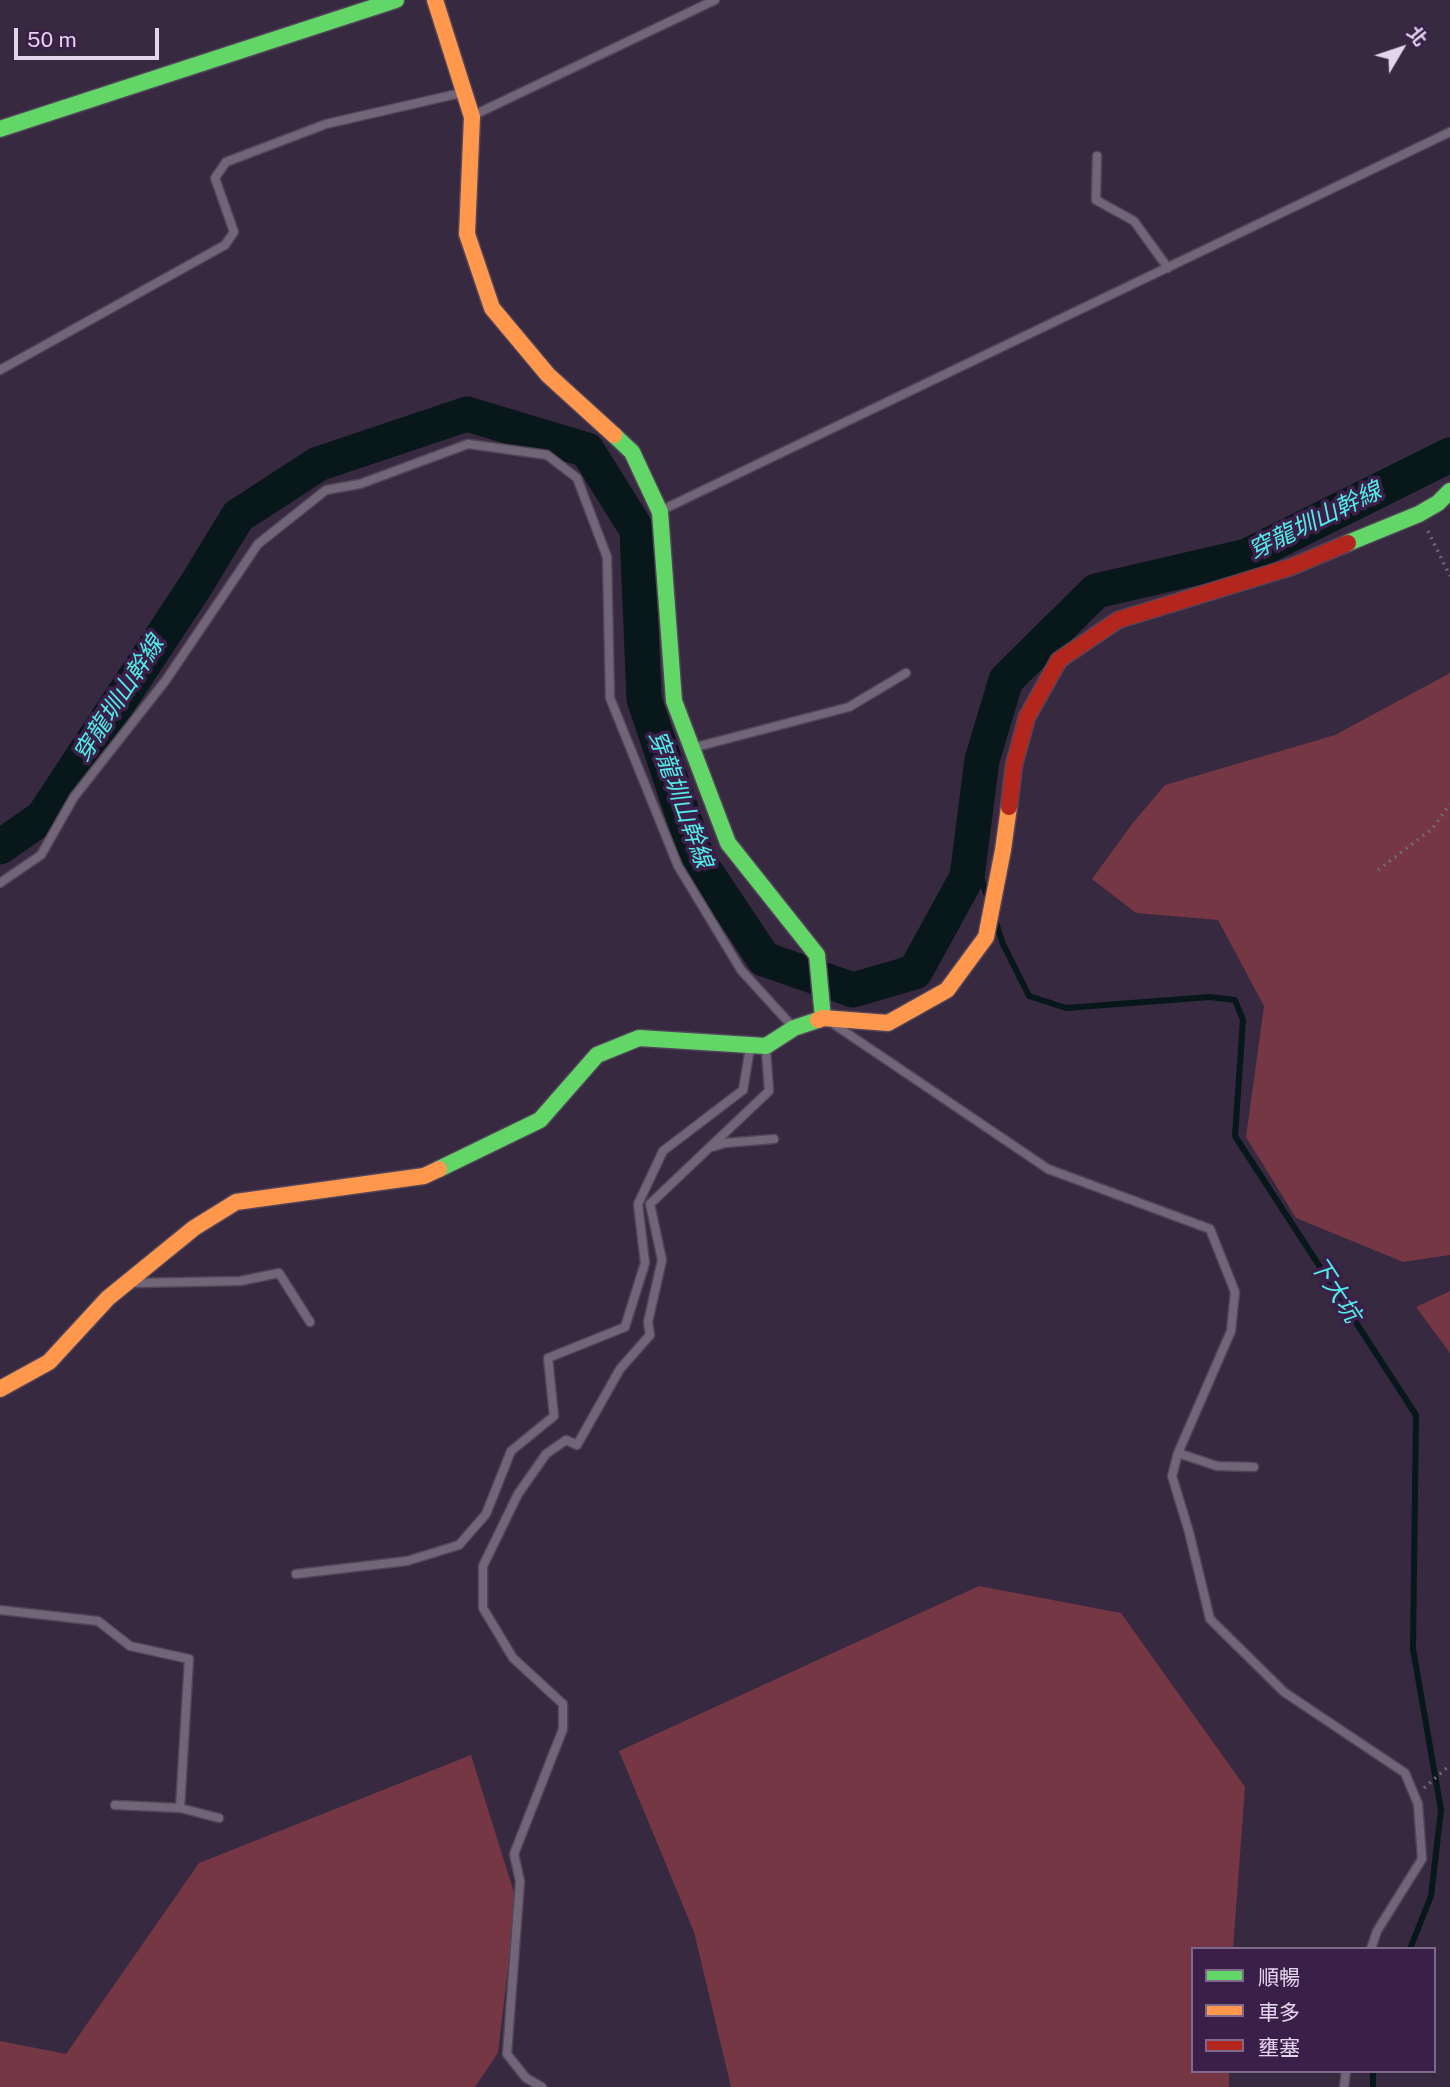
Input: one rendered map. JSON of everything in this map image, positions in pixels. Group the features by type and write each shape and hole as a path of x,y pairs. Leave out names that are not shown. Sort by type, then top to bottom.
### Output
{"street":[{"path":"0,129 396,0"},
{"path":"435,0 472,117 467,234 492,308 548,375 632,452 660,512 674,701 728,843 817,955 823,1018"},
{"path":"0,1389 49,1362 108,1298 194,1228 236,1202 424,1176 540,1120 597,1055 639,1038 758,1046 794,1028 823,1018 888,1023 947,990 986,937 1003,850 1017,753 1027,717 1059,660 1118,620 1291,567 1419,513 1438,503 1450,491"}],"lane":[{"path":"472,117 715,0"},
{"path":"0,370 225,245 234,232 215,178 226,162 326,124 464,92"},
{"path":"660,512 1450,132"},
{"path":"1097,156 1096,200 1134,221 1168,268"},
{"path":"0,883 41,855 74,797 166,680 258,544 326,490 360,484 468,444 547,455 577,478 607,556 610,698 678,866 741,970 794,1028"},
{"path":"692,748 849,706 906,673"},
{"path":"823,1018 1048,1169 1210,1229 1235,1292 1231,1331 1178,1453 1172,1476 1210,1619 1284,1692 1405,1773 1418,1804 1422,1859 1377,1931 1372,1947"},
{"path":"542,2087 526,2078 507,2054 520,1881 514,1854 564,1729 563,1704 513,1658 483,1608 483,1566 517,1494 546,1454 566,1440 577,1445 620,1368 650,1335 648,1322 662,1260 650,1204 769,1091 758,1046"},
{"path":"296,1574 407,1561 459,1545 486,1514 511,1451 554,1416 548,1358 625,1327 645,1263 638,1204 663,1151 743,1090 758,1046"},
{"path":"710,1147 724,1143 774,1139"},
{"path":"125,1284 240,1281 279,1273 310,1322"},
{"path":"1178,1453 1217,1466 1254,1467"},
{"path":"0,1610 98,1621 131,1646 189,1659 180,1808"},
{"path":"115,1805 180,1808 219,1818"}],"path":[{"path":"1419,513 1450,576"},
{"path":"1378,870 1432,829 1450,804"},
{"path":"1415,1797 1450,1765"}],"shaded area":[{"path":"1450,673 1450,1255 1403,1262 1296,1218 1246,1137 1264,1006 1218,920 1136,913 1092,879 1132,824 1165,785 1335,735"},
{"path":"1450,1291 1450,1353 1416,1307"},
{"path":"979,1586 1121,1613 1245,1787 1233,1947 1191,1947 1191,2073 1229,2073 1229,2087 731,2087 694,1932 619,1751"},
{"path":"471,1755 516,1899 498,2053 475,2087 0,2087 0,2041 66,2054 199,1863"}],"waterway":[{"name":"穿龍圳山幹線","path":"0,847 43,817 196,585 238,516 318,464 467,414 587,450 637,530 644,699 698,860 764,959 853,990 915,972 967,877 982,760 1006,680 1096,591 1247,556 1450,455"},
{"name":"下大坑","path":"971,846 986,893"},
{"name":"下大坑","path":"996,923 1003,944 1029,996 1066,1008 1210,997 1235,1000 1243,1020 1235,1136 1416,1415 1413,1649 1441,1810 1431,1896 1411,1947"},
{"name":"下大坑","path":"1373,2073 1373,2087"}],"traffic: fast":[{"path":"0,129 396,0"},
{"path":"614,435 632,452 660,512 674,701 728,843 817,955 823,1018"},
{"path":"1348,543 1419,514 1438,503 1450,491"},
{"path":"439,1169 540,1120 597,1055 639,1038 766,1046 794,1028 818,1020"}],"traffic: slow":[{"path":"435,0 472,117 467,234 492,308 548,375 614,435"},
{"path":"818,1020 823,1018 888,1023 947,990 986,937 1009,807"},
{"path":"0,1389 49,1362 108,1298 194,1228 236,1202 424,1176 439,1169"}],"traffic: jam":[{"path":"1009,807 1014,765 1027,717 1059,660 1118,620 1291,567 1348,543"}]}
